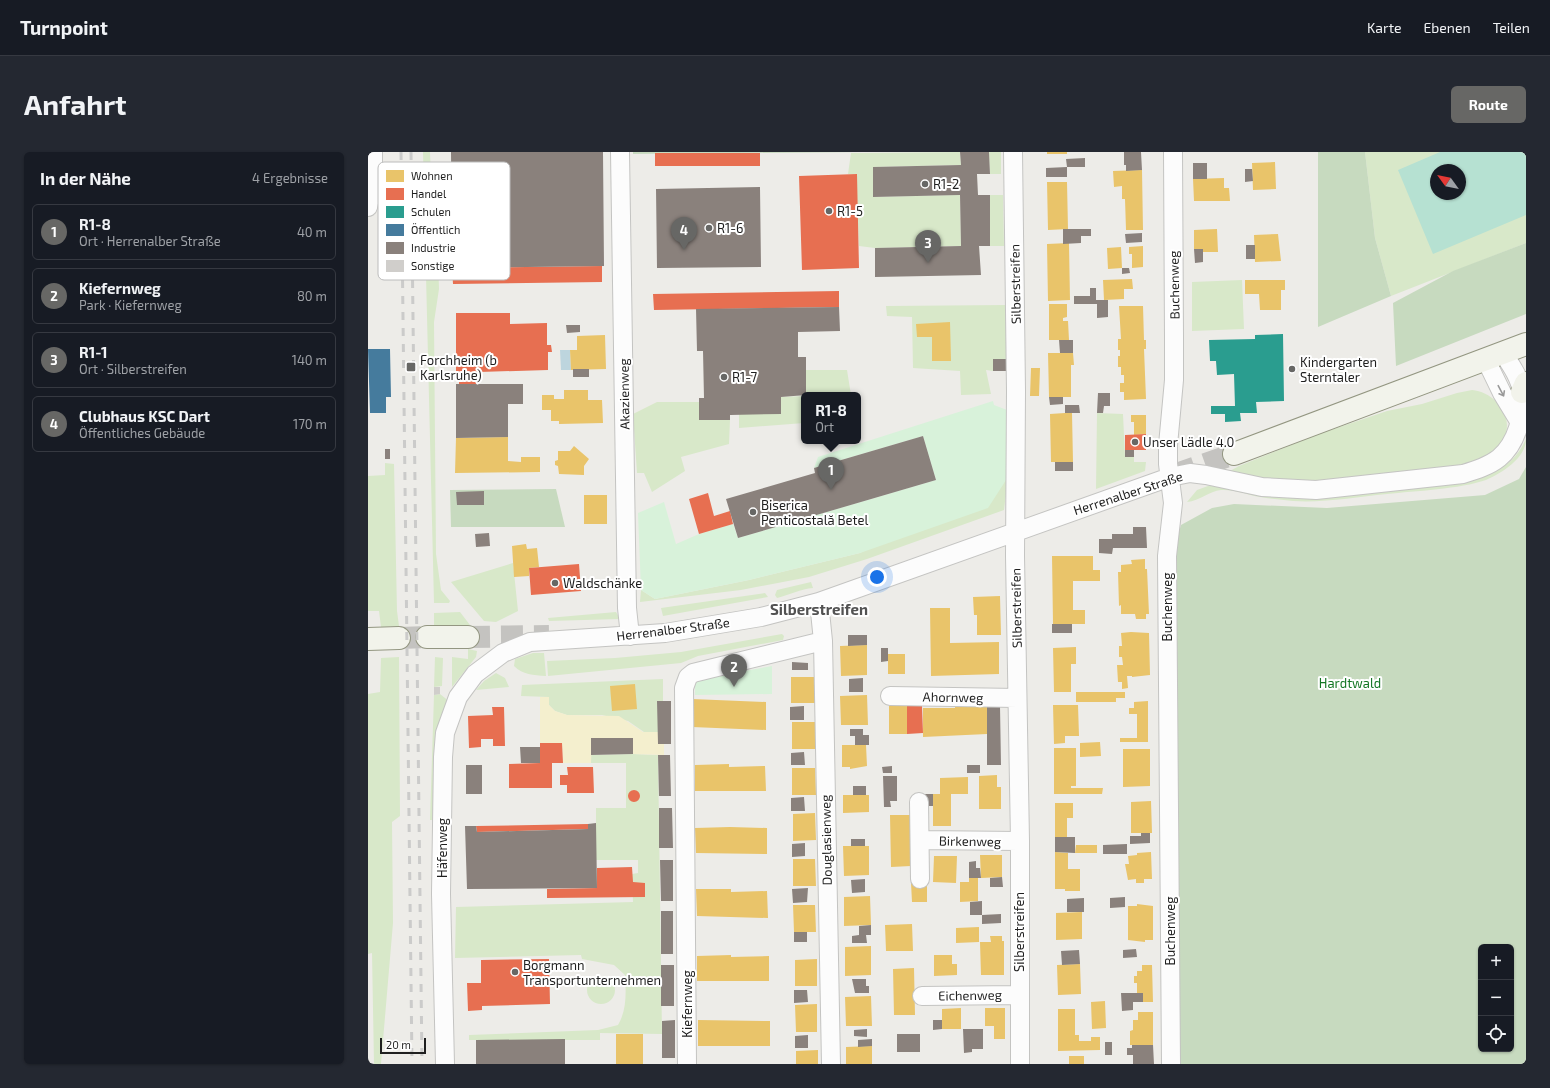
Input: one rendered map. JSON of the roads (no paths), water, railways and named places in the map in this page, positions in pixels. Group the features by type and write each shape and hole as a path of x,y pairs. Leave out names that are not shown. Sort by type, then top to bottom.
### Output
{"main road":[{"path":"1234,454 1495,357 1526,344"},
{"path":"427,637 468,636"},
{"path":"368,639 399,638"}],"street":[{"path":"368,207 374,184 374,152"},
{"name":"Akazienweg","path":"620,152 627,600 630,636"},
{"name":"Silberstreifen","path":"1013,152 1016,383 1015,532 1020,841 1020,1064"},
{"name":"Buchenweg","path":"1171,1064 1167,556 1173,503 1168,445 1174,380 1173,152"},
{"path":"1495,357 1502,393 1519,421"},
{"name":"Herrenalber Straße","path":"503,653 530,642 665,633 819,609 1015,532 1170,477 1195,474 1262,487 1288,490 1316,490 1446,477 1480,468 1500,457 1513,441 1519,421 1524,388 1517,376 1495,357"},
{"name":"Douglasienweg","path":"819,609 823,641 831,1064"},
{"name":"Kiefernweg","path":"687,1064 684,688 688,677 693,673 823,641"},
{"name":"Häfenweg","path":"445,1064 442,819 445,733 458,697 475,674 503,653"},
{"name":"Ahornweg","path":"890,696 1017,698"},
{"name":"Birkenweg","path":"919,802 920,879"},
{"name":"Birkenweg","path":"920,840 1020,841"},
{"name":"Eichenweg","path":"922,996 1019,995"}],"water":[{"path":"560,350 570,350 571,370 561,370"}],"tunnel":[{"path":"1174,475 1234,454"},
{"path":"468,637 549,636"},
{"path":"399,638 427,637"}],"railway":[{"path":"401,152 401,162"},
{"path":"411,152 411,162"},
{"path":"403,280 412,1064"},
{"path":"413,280 422,1064"}],"place":[{"name":"R1-2","path":"925,184"},
{"name":"R1-5","path":"829,211"},
{"name":"R1-6","path":"709,228"},
{"name":"Clubhaus KSC Dart","path":"684,250"},
{"name":"R1-1","path":"928,263"},
{"name":"Forchheim (b Karlsruhe)","path":"411,367"},
{"name":"Kindergarten Sterntaler","path":"1292,369"},
{"name":"R1-7","path":"724,377"},
{"name":"Unser Lädle 4.0","path":"1135,442"},
{"name":"R1-8","path":"831,490"},
{"name":"Biserica Penticostală Betel","path":"753,512"},
{"name":"Waldschänke","path":"555,583"},
{"name":"Kiefernweg","path":"734,687"},
{"name":"Borgmann Transportunternehmen","path":"515,972"}],"district":[{"name":"Silberstreifen","path":"819,610"}],"park label":[{"name":"Hardtwald","path":"1350,683"}]}
